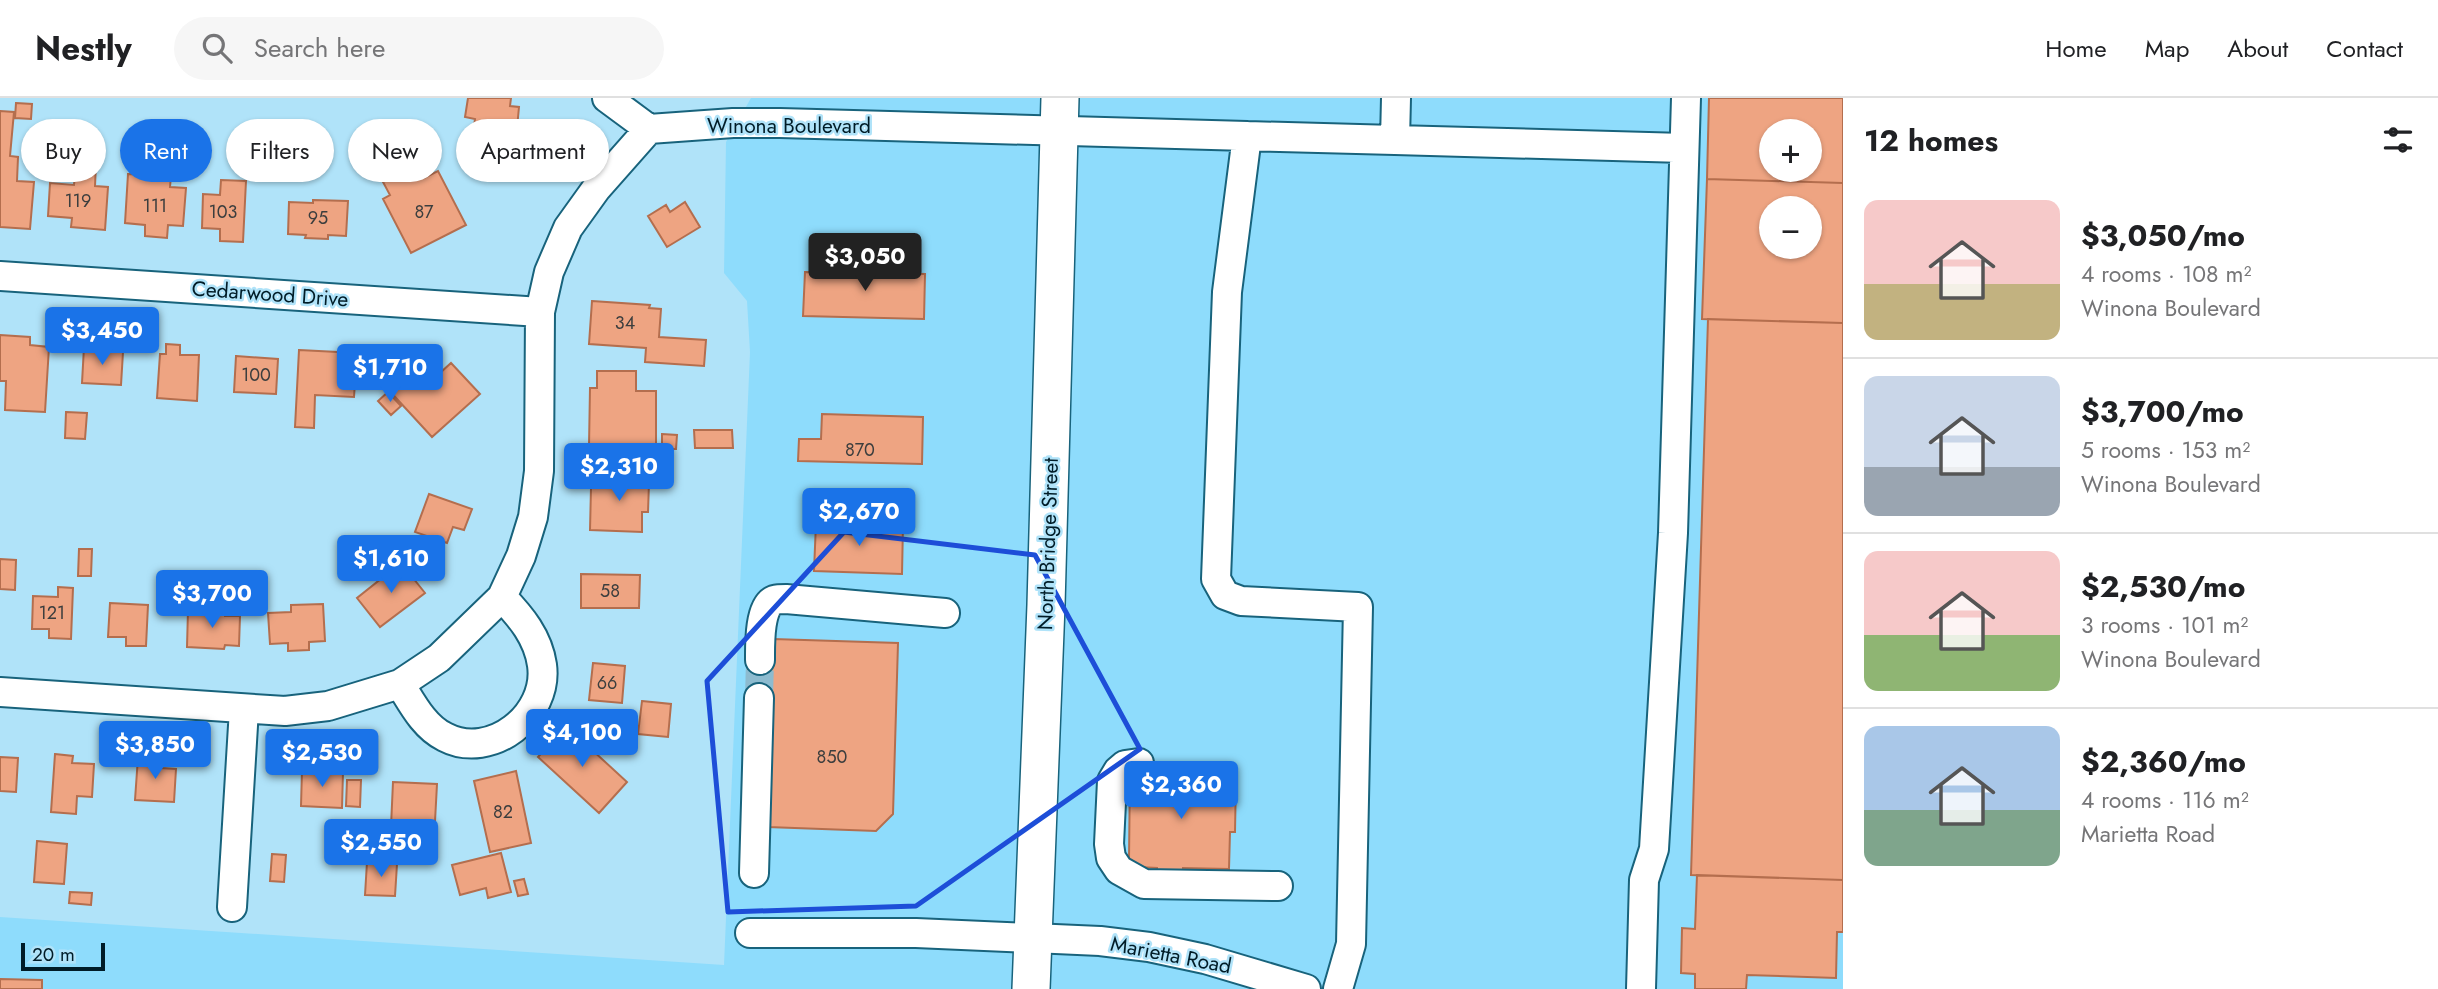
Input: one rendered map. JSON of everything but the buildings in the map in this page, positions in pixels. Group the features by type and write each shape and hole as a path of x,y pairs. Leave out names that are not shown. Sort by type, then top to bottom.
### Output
{"main road":[{"name":"North Bridge Street","path":"1031,989 1046,605 1059,114"}],"street":[{"path":"0,692 244,709 285,710 328,706 400,684 439,658 502,597 533,517 538,471 540,312 549,272 568,228 596,189 649,130 607,98"},
{"path":"1395,140 1396,98"},
{"path":"1641,989 1644,880 1654,849 1673,533 1686,98"},
{"name":"Winona Boulevard","path":"649,130 733,123 1059,114 1247,135 1684,148"},
{"path":"1247,135 1227,292 1216,579 1224,594 1241,601 1358,607 1351,944 1338,989"},
{"name":"Cedarwood Drive","path":"0,276 540,312"},
{"path":"400,684 425,721 443,737 459,743 481,742 500,737 518,727 532,711 542,688 542,666 535,641 525,622 502,597"},
{"path":"760,660 764,614 768,605 775,600 945,613"},
{"path":"754,873 759,698"},
{"path":"232,907 244,709"},
{"path":"1139,763 1125,765 1112,781 1109,844 1111,858 1119,870 1144,884 1278,886"},
{"name":"Marietta Road","path":"750,933 916,933 1100,941 1149,947 1254,972 1306,989"}],"highlighted area":[{"path":"844,532 1035,555 1140,749 916,906 728,912 707,681"}],"shaded area":[{"path":"751,98 1843,98 1843,989 0,989 0,917 724,965 750,352 747,301 724,273 726,142"}],"tunnel":[{"path":"759,698 760,660"}]}
